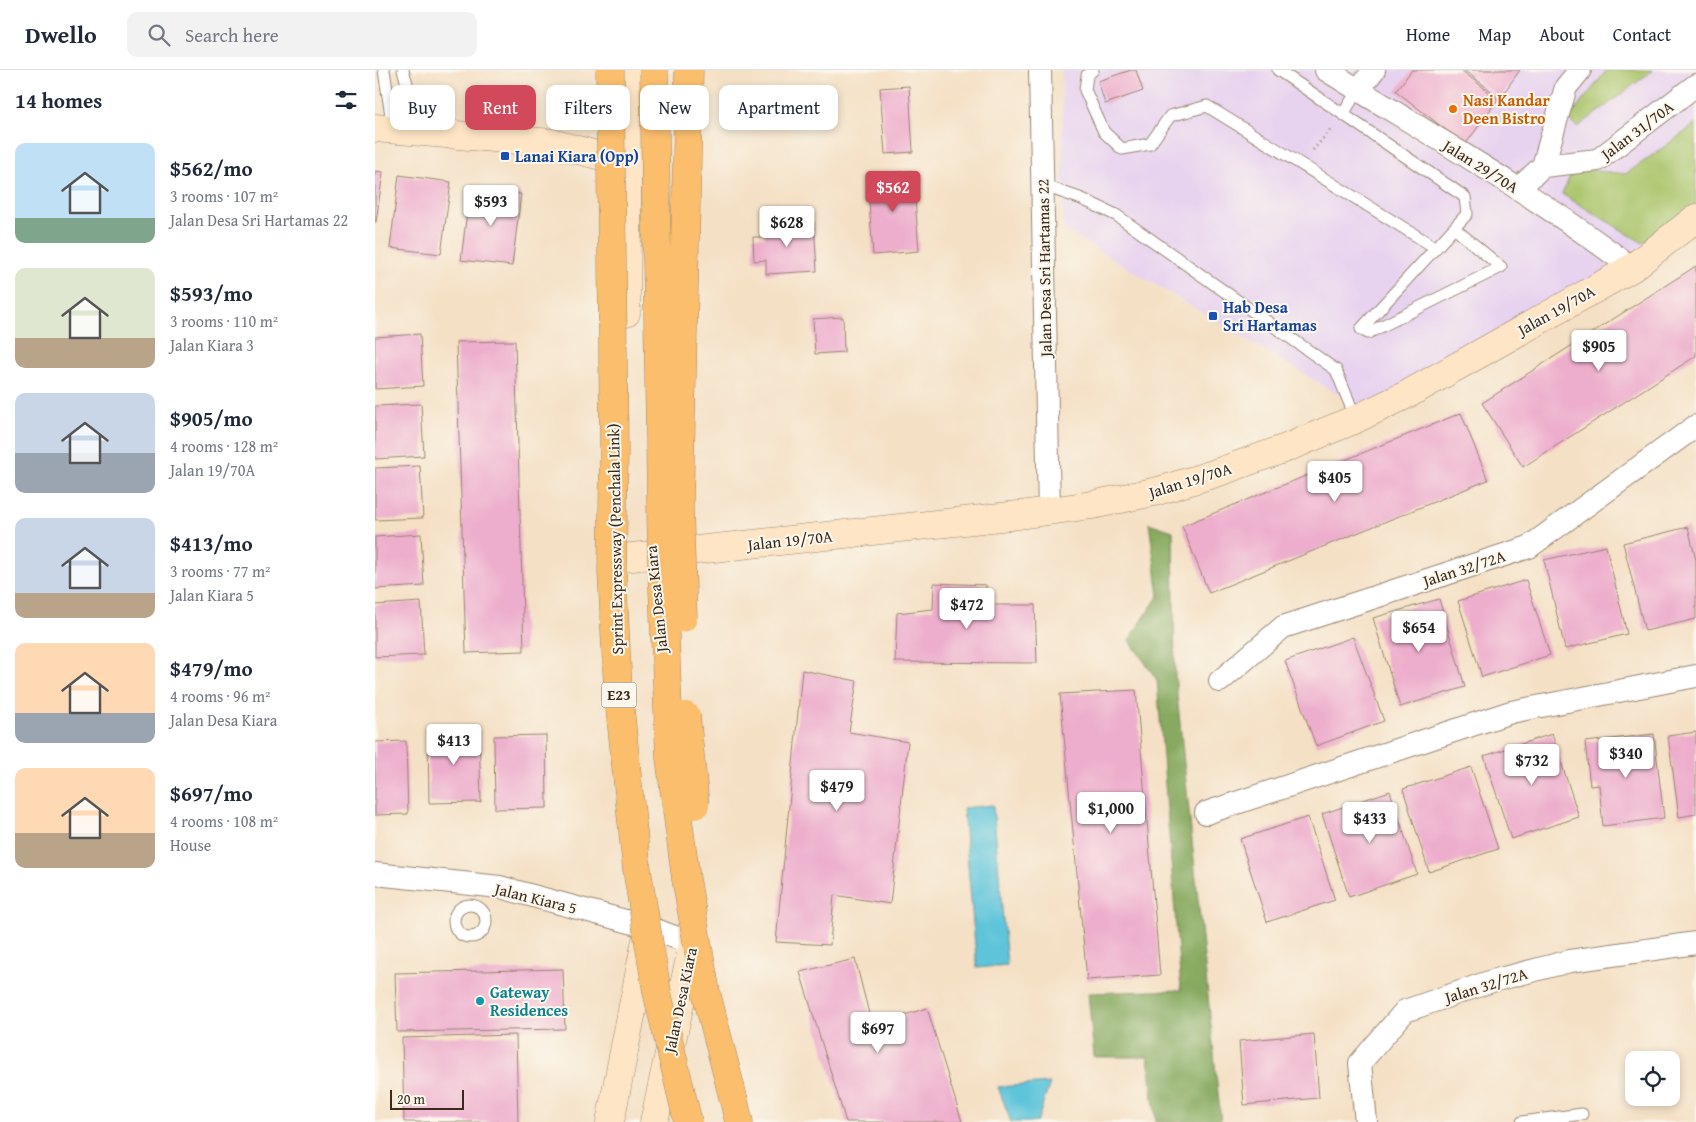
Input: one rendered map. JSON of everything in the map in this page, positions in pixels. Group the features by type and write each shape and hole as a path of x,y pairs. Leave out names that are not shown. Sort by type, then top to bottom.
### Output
{"highway":[{"name":"Sprint Expressway (Penchala Link)","path":"610,70 614,449 612,571 618,690 639,880 657,992 688,1122"},
{"path":"653,70 662,566 670,758 686,879 706,992 737,1112"},
{"path":"689,70 679,507 687,729 706,915 737,1112"}],"main road":[{"name":"Jalan Desa Kiara","path":"629,70 639,133 650,555 673,744 691,870 693,944 654,1122"},
{"name":"Jalan Desa Kiara","path":"639,133 653,70"},
{"path":"384,129 552,142 639,163"},
{"path":"552,142 639,133"},
{"name":"Jalan Desa Kiara","path":"610,1122 648,928 631,703 623,558 639,163"},
{"name":"Jalan 19/70A","path":"623,558 1019,515 1092,505 1158,491 1216,474 1356,420 1408,394 1632,268 1696,218"}],"street":[{"name":"Jalan Desa Sri Hartamas 22","path":"1040,70 1049,511"},
{"name":"Jalan 29/70A","path":"1326,70 1585,232 1632,268"},
{"path":"1358,90 1373,70"},
{"path":"1518,189 1543,166 1566,87 1580,70"},
{"name":"Jalan 31/70A","path":"1543,166 1598,160 1696,85"},
{"name":"Jalan 32/72A","path":"1220,681 1283,627 1529,547 1696,426"},
{"name":"Jalan Desa Sri Hartamas 22","path":"1019,515 1040,496 1047,466"},
{"path":"1206,814 1511,712 1696,676"},
{"name":"Jalan Kiara 5","path":"375,874 471,894 500,887 648,928 693,944"},
{"name":"Jalan 32/72A","path":"1366,1122 1360,1063 1405,1011 1492,981 1570,961 1696,943"}],"lane":[{"path":"384,70 384,129"},
{"path":"403,70 421,132"},
{"path":"1278,70 1465,197 1467,214 1454,228 1436,248 1361,329 1369,333 1501,267 1454,228"},
{"path":"1089,72 1085,90 1104,132 1122,149 1150,144 1170,116 1207,106 1436,248"},
{"path":"1343,114 1358,90"},
{"path":"1042,185 1116,214 1336,370 1356,420"},
{"path":"1522,1122 1582,1114"}],"path":[{"path":"1317,144 1332,128"}],"shaded area":[{"path":"1062,70 1696,70 1696,202 1637,255 1369,413 1063,229"}],"green space":[{"path":"1607,70 1653,70 1578,127 1568,119"},
{"path":"1696,124 1696,204 1643,243 1562,194 1571,174 1590,170 1626,174"},
{"path":"1149,523 1173,531 1175,675 1221,1122 1156,1122 1148,1057 1094,1057 1088,993 1181,990 1157,680 1129,640 1159,595"}],"water":[{"path":"993,805 1007,965 977,968 963,808"},
{"path":"1050,1083 1037,1122 1011,1122 998,1087"}],"building":[{"path":"1136,70 1143,91 1105,104 1098,81"},
{"path":"1412,70 1461,70 1498,99 1465,145 1396,91"},
{"path":"1464,70 1520,70 1500,98"},
{"path":"909,86 913,152 885,154 880,88"},
{"path":"375,171 383,172 376,222 375,222"},
{"path":"913,171 919,251 873,255 867,175"},
{"path":"399,175 451,182 441,254 390,248"},
{"path":"470,187 521,194 512,266 461,260"},
{"path":"814,222 817,271 766,274 766,260 754,261 753,237 765,237 764,224"},
{"path":"1696,266 1696,356 1523,467 1482,403"},
{"path":"843,317 844,352 815,354 813,319"},
{"path":"420,334 423,386 375,389 375,337"},
{"path":"515,341 524,651 466,653 456,342"},
{"path":"421,404 424,456 375,459 375,406"},
{"path":"1461,413 1488,480 1209,593 1182,526"},
{"path":"420,466 423,518 375,520 375,468"},
{"path":"1688,527 1696,560 1696,619 1645,631 1623,543"},
{"path":"421,534 424,586 375,589 375,537"},
{"path":"1606,546 1627,634 1565,649 1544,560"},
{"path":"1526,580 1550,655 1482,677 1458,601"},
{"path":"934,583 986,585 988,605 1035,605 1037,663 895,662 897,613 933,609"},
{"path":"1439,599 1465,687 1400,707 1373,618"},
{"path":"421,602 424,655 375,657 375,605"},
{"path":"1353,637 1384,721 1316,746 1285,661"},
{"path":"802,670 857,681 849,732 908,742 890,904 834,895 830,945 776,942"},
{"path":"1136,690 1160,975 1087,980 1060,694"},
{"path":"479,729 481,802 429,803 428,730"},
{"path":"1696,732 1696,814 1679,817 1668,736"},
{"path":"1552,734 1579,817 1511,839 1484,756"},
{"path":"1654,734 1664,818 1603,826 1599,785 1590,786 1585,742"},
{"path":"546,735 547,808 495,809 494,736"},
{"path":"406,741 408,814 375,815 375,742"},
{"path":"1471,767 1498,849 1429,872 1403,789"},
{"path":"1390,791 1417,874 1349,897 1322,814"},
{"path":"1308,817 1335,900 1267,922 1240,839"},
{"path":"855,959 872,1025 927,1008 962,1122 846,1122 800,972"},
{"name":"Gateway Residences","path":"563,969 565,1029 397,1032 395,973"},
{"path":"1314,1034 1319,1098 1244,1105 1239,1041"},
{"path":"516,1035 518,1122 404,1122 402,1038"}],"place":[{"name":"Nasi Kandar Deen Bistro","path":"1453,109"},
{"name":"Lanai Kiara (Opp)","path":"505,156"},
{"name":"Hab Desa Sri Hartamas","path":"1213,316"},
{"name":"Gateway Residences","path":"480,1001"}]}
